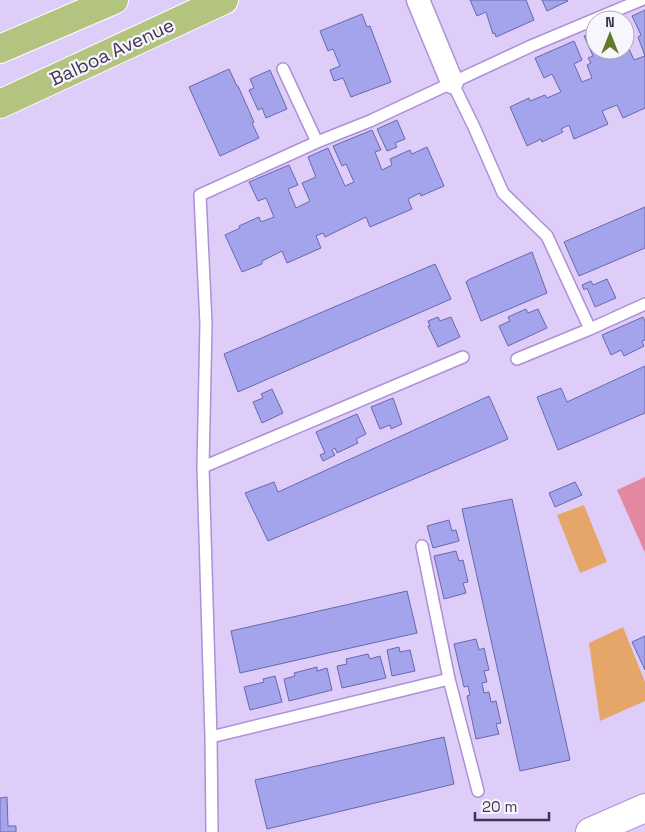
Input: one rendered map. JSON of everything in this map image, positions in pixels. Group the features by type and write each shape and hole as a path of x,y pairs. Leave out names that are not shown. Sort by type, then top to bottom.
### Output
{"main road":[{"path":"0,50 114,0"},
{"name":"Balboa Avenue","path":"0,104 224,0"}],"street":[{"path":"418,0 452,82"},
{"path":"590,832 645,808"}],"lane":[{"path":"212,832 211,738 202,467 206,324 200,195 317,142 370,121 531,46 641,0"},
{"path":"283,69 317,142"},
{"path":"452,82 503,193 546,236 590,329"},
{"path":"517,360 645,304"},
{"path":"202,467 463,357"},
{"path":"422,546 449,679 478,791"},
{"path":"211,738 449,679"}],"shaded area":[{"path":"645,477 645,553 617,490"},
{"path":"584,505 607,562 580,573 557,515"},
{"path":"623,627 645,682 645,701 600,721 589,643"}],"building":[{"path":"470,0 526,0 534,20 496,37 495,33 493,34 486,12 477,16"},
{"path":"542,0 567,0 568,1 547,11"},
{"path":"645,10 645,56 638,37 641,35 635,22 635,15"},
{"path":"362,14 367,27 370,26 391,82 351,97 343,78 334,81 330,70 340,66 333,49 328,51 320,31"},
{"path":"574,41 582,60 574,64 582,82 592,78 587,65 591,63 589,60 635,60 645,56 645,108 623,118 617,105 602,111 608,124 574,139 569,125 561,129 563,132 542,142 541,139 527,146 510,107 529,98 530,101 545,95 547,98 561,92 552,74 544,78 535,58"},
{"path":"229,69 254,122 252,123 259,138 220,156 189,87"},
{"path":"270,70 287,109 266,118 262,108 258,110 249,90 254,88 250,79"},
{"path":"397,120 405,139 395,143 397,147 387,151 377,129"},
{"path":"372,130 381,150 375,152 382,170 392,165 390,159 410,150 412,154 427,147 444,186 421,196 420,193 408,199 412,209 370,227 366,217 325,237 323,233 316,236 321,248 287,263 282,251 262,261 262,264 242,272 225,235 259,217 261,222 274,217 266,198 258,201 249,182 289,165 298,185 288,189 296,208 310,201 302,183 316,177 308,157 328,148 345,186 354,182 346,164 342,166 333,146"},
{"path":"645,207 645,248 579,276 564,242"},
{"path":"532,252 547,293 481,321 466,282"},
{"path":"435,264 451,299 238,392 224,354"},
{"path":"607,279 616,298 595,307 587,288 584,290 582,285 591,281 593,285"},
{"path":"526,309 528,313 538,309 547,328 508,346 499,326 510,321 508,317"},
{"path":"438,317 440,321 451,317 460,337 438,347 428,326 430,326 428,321"},
{"path":"643,317 645,321 645,340 642,341 644,346 624,356 621,350 611,355 602,335"},
{"path":"645,366 645,413 558,450 537,397 561,388 567,402"},
{"path":"272,389 283,413 262,423 253,402 263,398 261,394"},
{"path":"489,396 508,439 268,541 245,493 274,482 278,492"},
{"path":"393,398 402,424 391,429 390,425 380,429 371,407"},
{"path":"357,414 366,434 356,439 358,443 337,453 335,448 332,450 335,455 323,461 320,455 325,453 316,432"},
{"path":"575,482 582,495 555,507 549,493"},
{"path":"512,499 570,760 520,771 462,509"},
{"path":"449,520 452,531 456,530 459,541 433,548 427,526"},
{"path":"456,551 459,561 463,560 468,582 463,583 466,593 444,599 434,556"},
{"path":"407,591 417,633 240,673 231,631"},
{"path":"645,636 645,670 632,642"},
{"path":"476,639 479,650 484,648 489,670 484,671 487,682 482,683 484,693 489,692 491,702 496,701 501,723 496,724 499,734 476,739 467,696 470,695 468,686 464,687 454,644"},
{"path":"399,647 400,652 410,650 415,671 392,676 387,650"},
{"path":"368,654 370,659 380,656 386,678 342,688 337,666 347,664 346,659"},
{"path":"317,667 317,671 327,668 332,690 289,701 284,679 295,676 294,673"},
{"path":"275,676 282,702 250,710 244,687 264,682 263,679"},
{"path":"444,737 454,784 267,829 255,780"},
{"path":"7,797 8,826 16,826 16,832 0,832 0,798"}]}
